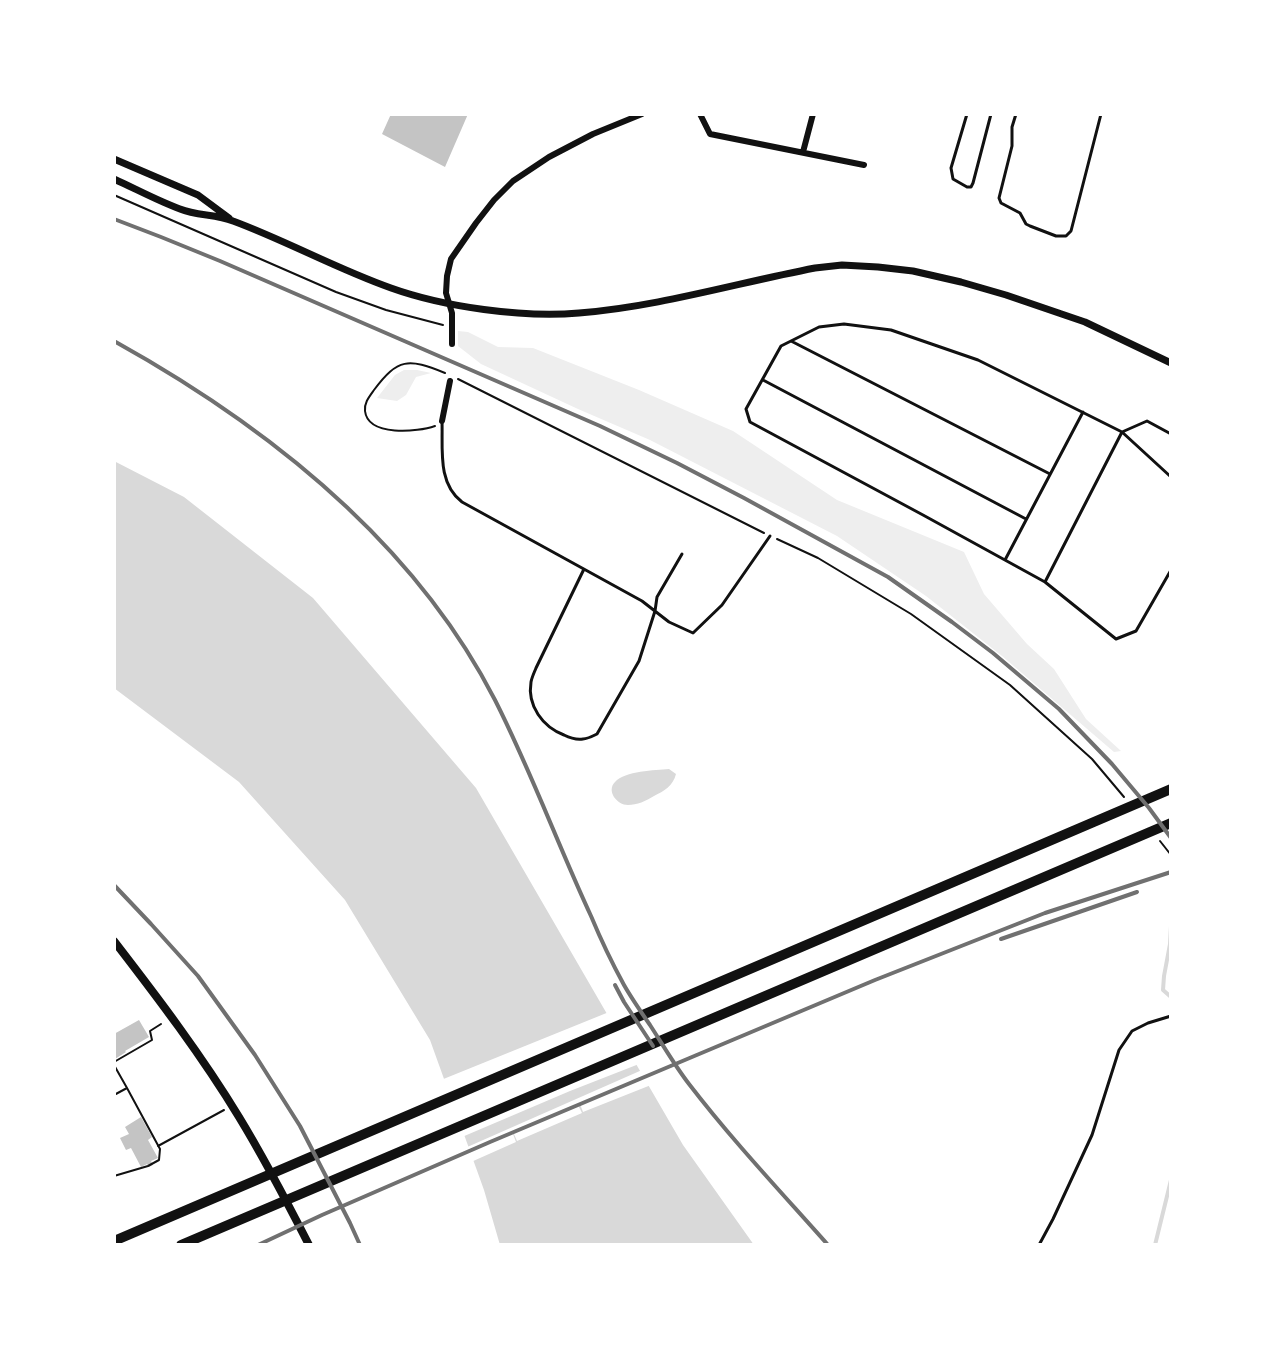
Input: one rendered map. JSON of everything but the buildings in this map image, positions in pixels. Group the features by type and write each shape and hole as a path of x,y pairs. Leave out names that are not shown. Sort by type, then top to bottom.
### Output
{"highway":[{"path":"114,1240 1171,789"},
{"path":"181,1245 1171,823"}],"main road":[{"path":"114,941 118,953 189,1042 232,1107 264,1160 309,1245"}],"street":[{"path":"452,344 452,313 446,293 451,259 494,201 513,181 549,157 593,134 642,114"},
{"path":"700,114 710,134 864,165"},
{"path":"803,152 813,114"},
{"path":"114,159 198,195 231,220"},
{"path":"114,179 182,210 231,220 350,272 393,288 427,299 483,309 540,314 578,313 650,303 815,268 842,265 878,267 961,282 1054,311 1085,322 1171,363"},
{"path":"442,421 450,381"}],"lane":[{"path":"967,114 951,168 953,179 968,187 972,183 991,114"},
{"path":"1016,114 1012,127 1012,146 999,198 1000,203 1020,213 1026,224 1030,226 1056,236 1066,236 1071,231 1101,114"},
{"path":"1171,477 1122,432 978,360 891,330 844,324 819,327 781,346 746,409 750,422 1045,582 1116,639 1136,631 1171,570"},
{"path":"791,341 1050,474"},
{"path":"763,380 1026,519"},
{"path":"1005,560 1083,412"},
{"path":"442,421 444,476 455,497 642,601 669,622 693,633 722,605 770,536"},
{"path":"1045,582 1122,432 1147,421 1171,434"},
{"path":"584,569 531,681 532,704 546,725 571,738 584,739 597,734 639,661 655,611 657,597 682,554"},
{"path":"1039,1245 1092,1135 1119,1050 1132,1031 1171,1016"}],"path":[{"path":"114,195 336,292 386,310 453,327"},
{"path":"442,372 429,366 402,364 385,375 365,403 365,411 374,424 400,431 423,429 438,425 442,421"},
{"path":"467,383 743,524 818,558 911,614 1001,679 1092,759 1129,803"},
{"path":"1157,838 1171,855"},
{"path":"114,1176 148,1166 159,1160 160,1149 114,1064 152,1040 150,1031 161,1024"},
{"path":"114,1095 127,1088"},
{"path":"158,1146 232,1107"}],"shaded area":[{"path":"458,331 468,332 498,347 533,348 639,390 733,431 837,500 964,552 984,594 1027,644 1054,669 1086,719 1121,751 1114,752 1002,656 926,596 837,536 650,440 481,364 458,346"},
{"path":"404,370 431,373 416,377 406,395 397,401 377,398 395,375"},
{"path":"114,461 184,497 313,598 476,788 683,1145 754,1245 500,1245 484,1190 430,1040 345,900 239,782 114,688"},
{"path":"669,769 676,774 670,785 645,801 628,805 620,803 612,793 615,782 626,775"}],"pier":[{"path":"609,1012 639,1064 462,1137 441,1080"},
{"path":"642,1070 651,1085 583,1112 580,1104 578,1105 582,1113 517,1141 513,1134 516,1142 471,1162 465,1148"}],"waterway":[{"path":"1171,926 1163,990 1171,997"},
{"path":"1155,1245 1171,1180"}],"railway":[{"path":"114,219 220,261 600,426 744,498 888,577 993,653 1059,709 1112,764 1171,838"},
{"path":"114,341 171,374 280,450 332,493 379,539 423,589 462,643 495,700 521,754 603,943 630,995 705,1105 828,1245"},
{"path":"258,1245 490,1142 875,980 1045,913 1171,872"},
{"path":"114,885 198,976 255,1055 300,1126 360,1245"},
{"path":"1001,939 1137,892"},
{"path":"615,985 653,1046"}]}
